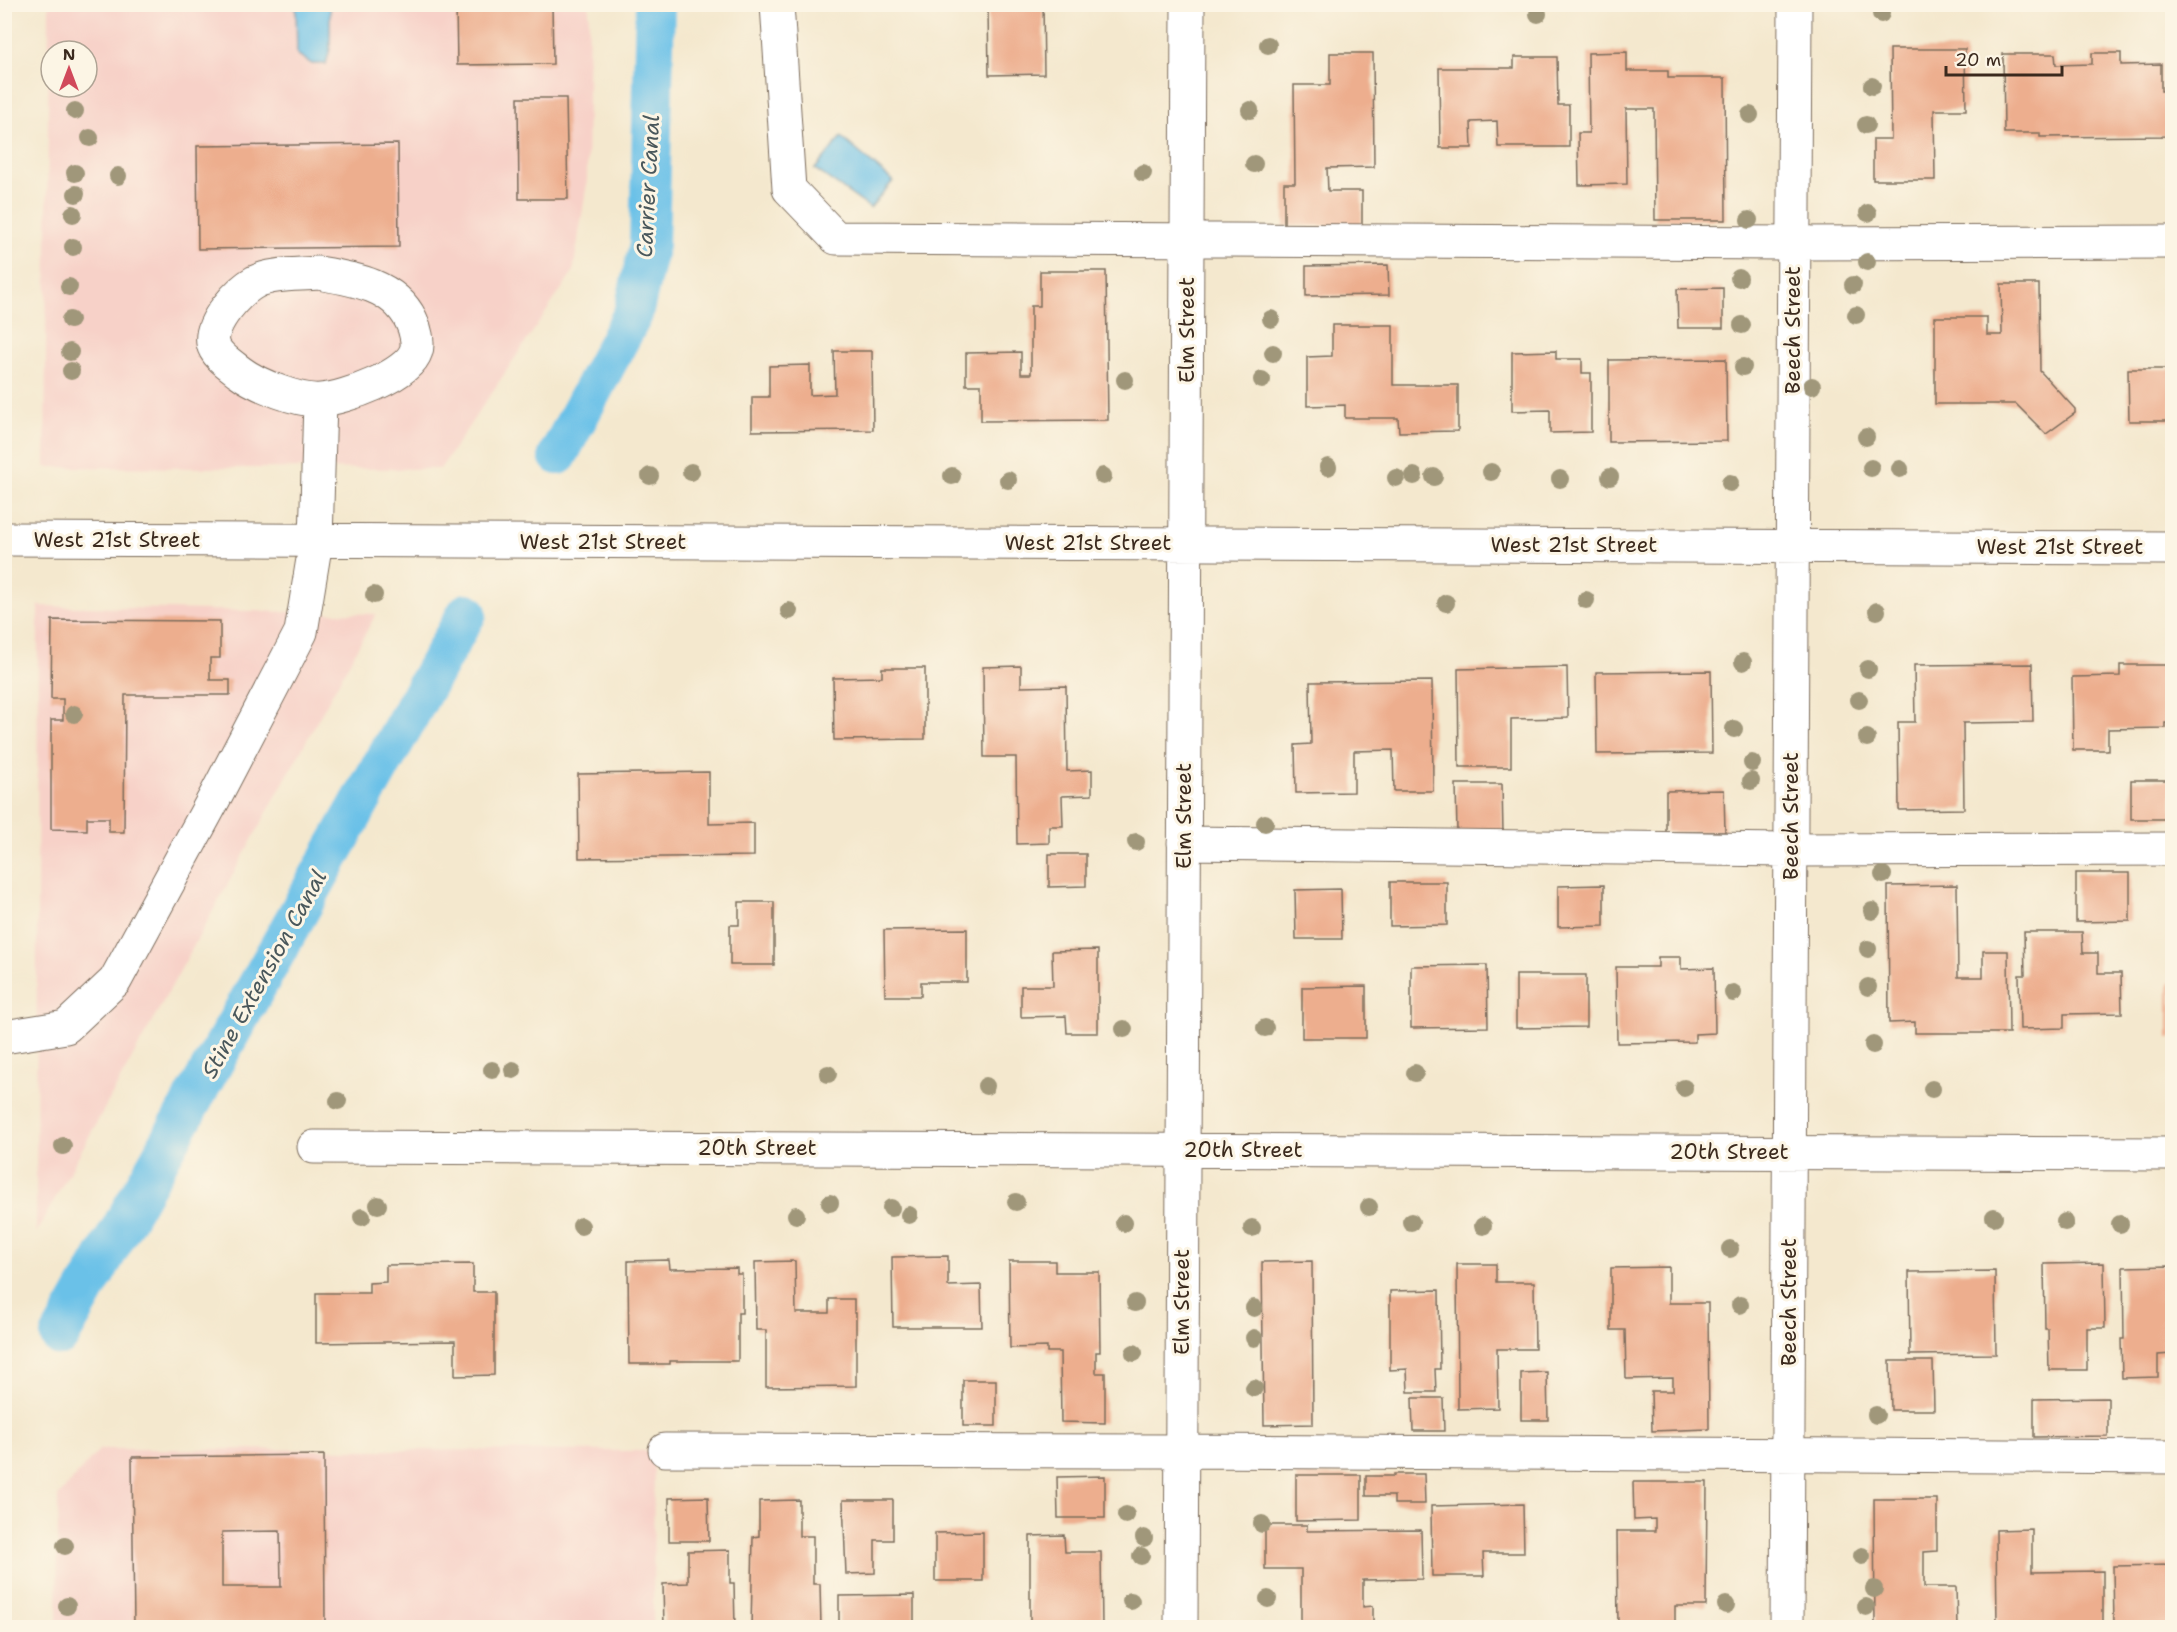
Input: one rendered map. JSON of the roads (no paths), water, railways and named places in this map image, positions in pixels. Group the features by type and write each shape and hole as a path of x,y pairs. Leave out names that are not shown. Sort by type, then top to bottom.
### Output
{"street":[{"path":"777,4 789,189 836,238 1794,243 2172,242"},
{"name":"Elm Street","path":"1181,1628 1188,4"},
{"name":"Beech Street","path":"1787,1628 1795,4"},
{"path":"318,273 357,279 388,293 406,310 415,329 416,352 402,369 372,387 320,400 296,397 276,390 242,374 218,354 213,343 213,329 217,319 255,282 280,276 318,273"},
{"path":"4,1037 66,1027 115,981 301,632 316,541 320,400"},
{"name":"West 21st Street","path":"4,539 2172,548"},
{"path":"1184,843 1791,850 2172,849"},
{"name":"20th Street","path":"314,1147 2172,1154"},
{"path":"664,1450 2172,1457"}],"water":[{"path":"296,5 330,5 330,49 326,64 312,64 297,54"},
{"path":"841,137 893,181 870,208 815,169"}],"waterway":[{"name":"Carrier Canal","path":"558,455 633,314 649,245 655,4"},
{"name":"Stine Extension Canal","path":"60,1336 467,613"}]}
